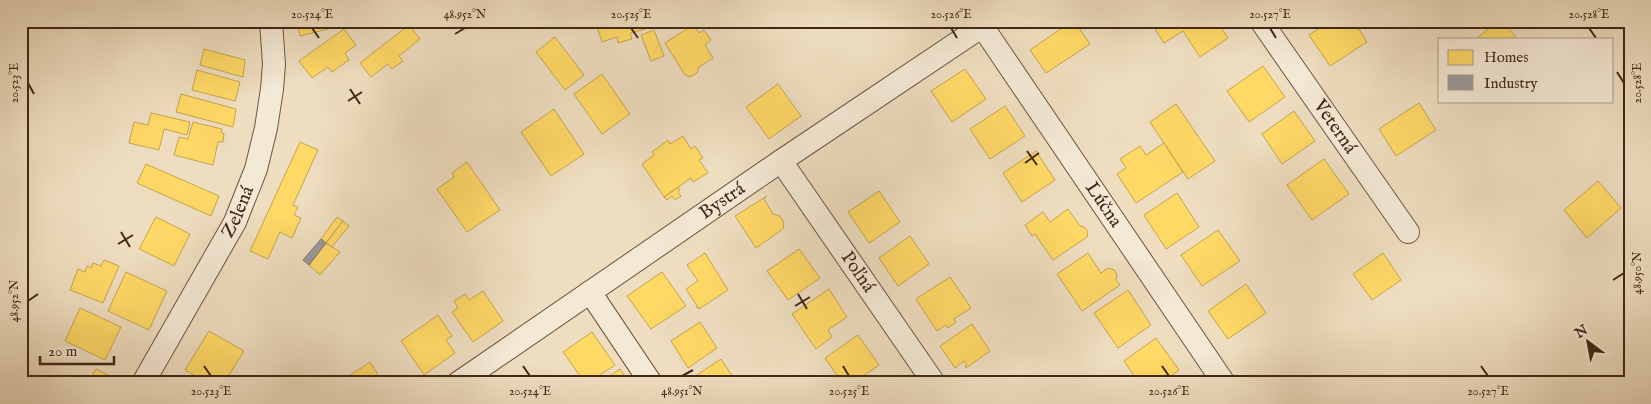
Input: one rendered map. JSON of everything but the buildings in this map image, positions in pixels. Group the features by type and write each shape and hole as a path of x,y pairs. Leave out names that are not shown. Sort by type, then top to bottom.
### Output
{"street":[{"name":"Zelená","path":"143,383 235,222 256,169 266,128 272,89 274,64 271,21"},
{"name":"Veterná","path":"1261,21 1408,232"},
{"name":"Bystrá","path":"458,383 781,161 986,24"},
{"name":"Lúčna","path":"986,24 1224,383"},
{"name":"Poľná","path":"781,161 934,383"},
{"path":"590,292 651,383"}]}
